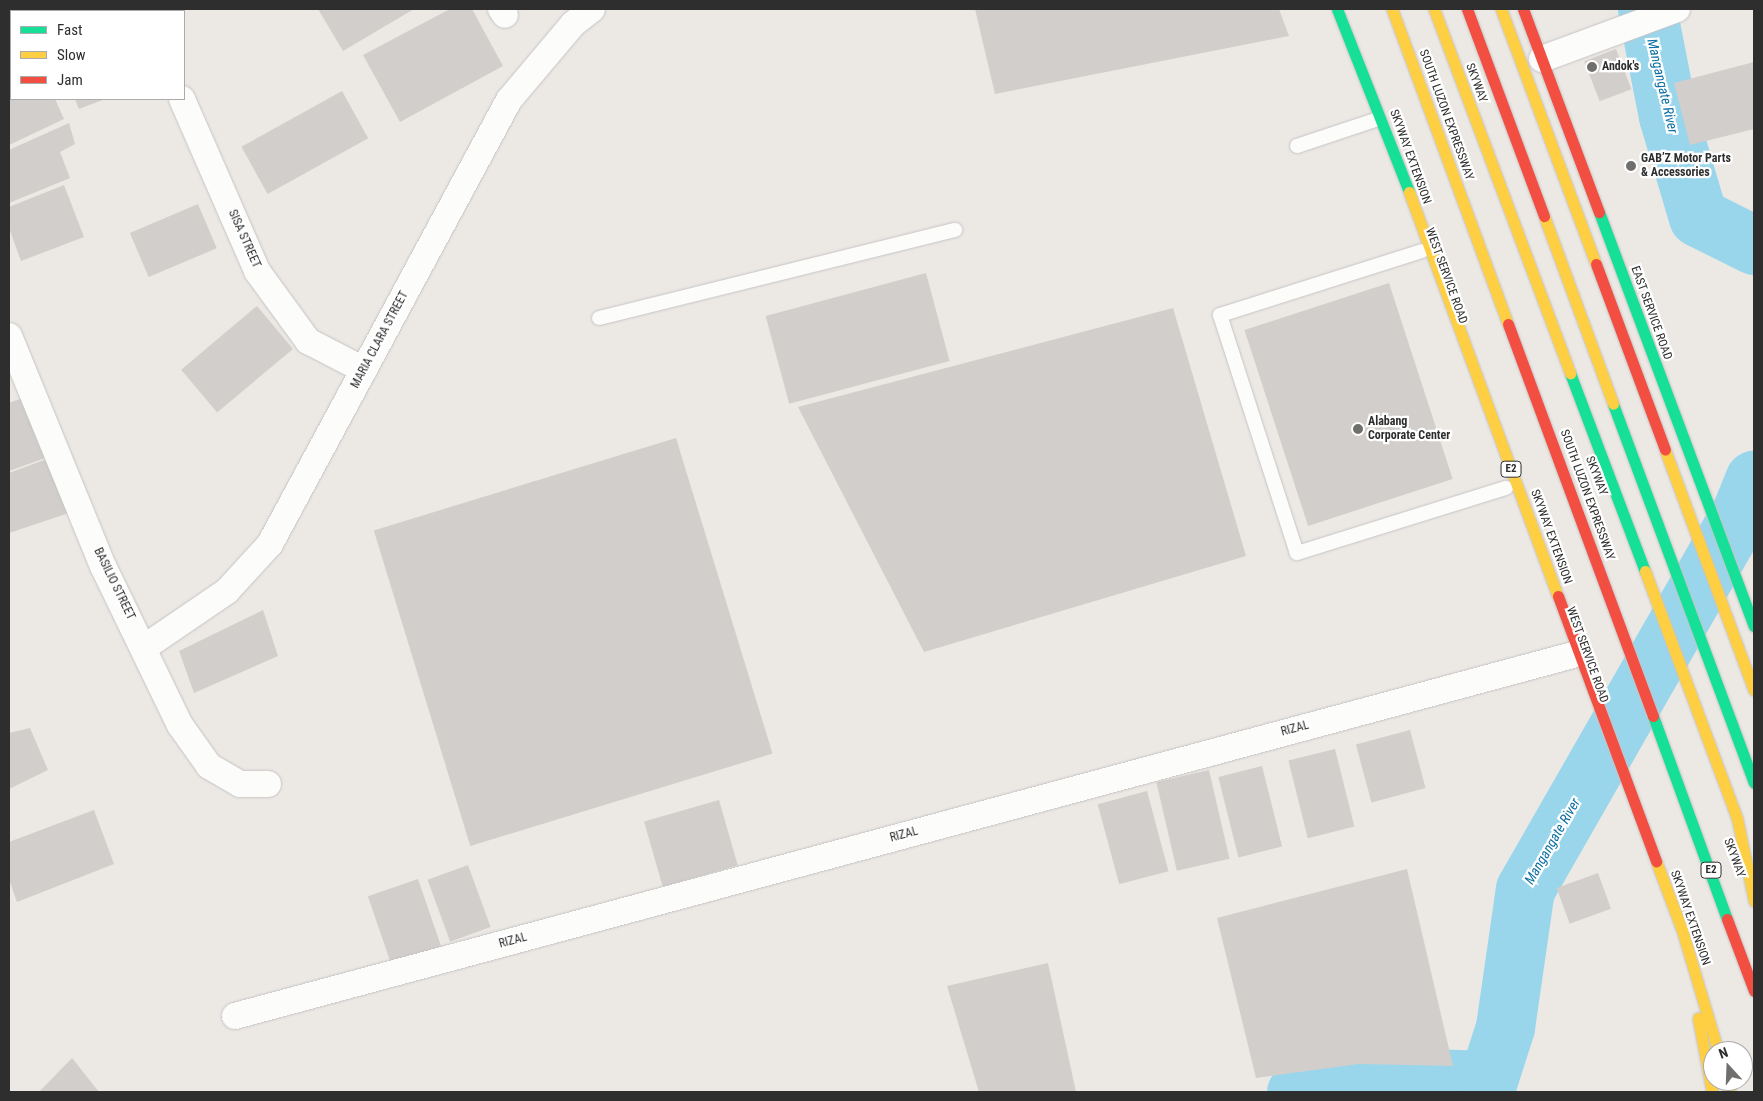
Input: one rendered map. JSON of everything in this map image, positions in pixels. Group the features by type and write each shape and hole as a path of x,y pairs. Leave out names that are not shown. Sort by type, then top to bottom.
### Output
{"main road":[{"name":"WEST SERVICE ROAD","path":"1335,9 1506,488 1573,656 1637,831 1694,995 1712,1092"},
{"name":"SKYWAY EXTENSION","path":"1335,9 1378,108 1682,930 1715,1041"},
{"name":"SOUTH LUZON EXPRESSWAY","path":"1392,9 1668,750 1754,991"},
{"name":"SKYWAY","path":"1434,9 1737,818 1754,901"},
{"path":"1467,9 1754,783"},
{"path":"1502,9 1754,690"},
{"name":"EAST SERVICE ROAD","path":"1523,9 1696,474 1751,614"},
{"path":"1741,919 1754,956"}],"street":[{"name":"MARIA CLARA STREET","path":"145,647 227,591 270,544 509,100 573,24 592,9"},
{"path":"1542,59 1674,10"},
{"name":"SISA STREET","path":"182,100 258,271 308,341 364,370"},
{"name":"BASILIO STREET","path":"9,336 103,566 145,647 180,725 209,766 240,784 268,784"},
{"name":"RIZAL","path":"236,1016 1573,656"}],"lane":[{"path":"1297,146 1375,120"},
{"path":"598,318 955,230"},
{"path":"1422,251 1220,315 1297,553 1506,488"}],"building":[{"path":"318,9 414,9 343,51"},
{"path":"450,9 472,9 503,66 400,122 363,55"},
{"path":"975,9 1279,9 1289,36 995,94"},
{"path":"1616,49 1631,89 1600,101 1584,61"},
{"path":"1754,62 1754,129 1690,145 1674,83"},
{"path":"342,91 368,138 268,194 241,147"},
{"path":"9,98 10,100 55,100 64,119 9,145"},
{"path":"75,100 102,100 79,109"},
{"path":"69,123 75,144 60,152 70,178 9,203 9,150"},
{"path":"64,185 84,237 21,261 9,228 9,207"},
{"path":"198,204 217,248 149,277 130,233"},
{"path":"926,273 950,361 789,404 766,316"},
{"name":"Alabang Corporate Center","path":"1389,283 1453,479 1308,526 1244,330"},
{"path":"257,306 293,349 217,413 181,370"},
{"path":"1173,308 1246,556 924,652 798,407"},
{"path":"25,397 48,457 9,471 9,403"},
{"path":"676,438 772,754 470,846 374,530"},
{"path":"47,459 69,513 9,533 9,473"},
{"path":"263,610 278,656 194,693 179,651"},
{"path":"30,728 48,770 9,789 9,733"},
{"path":"1410,730 1426,788 1371,802 1356,744"},
{"path":"1335,749 1354,827 1308,838 1288,761"},
{"path":"1262,766 1282,847 1238,857 1218,777"},
{"path":"1209,770 1229,859 1177,871 1156,782"},
{"path":"1147,791 1168,871 1119,884 1098,804"},
{"path":"719,800 738,865 663,887 644,821"},
{"path":"94,810 114,864 17,902 9,879 9,842"},
{"path":"468,865 491,927 450,942 428,880"},
{"path":"1407,869 1453,1066 1359,1064 1256,1078 1217,918"},
{"path":"1598,873 1611,909 1570,924 1557,888"},
{"path":"418,879 441,946 391,963 368,896"},
{"path":"1048,963 1076,1092 979,1092 947,986"},
{"path":"72,1058 99,1092 39,1092"}],"waterway":[{"name":"Mangangate River","path":"1647,9 1668,116 1698,217 1754,245"},
{"name":"Mangangate River","path":"1296,1092 1303,1085 1369,1076 1488,1080 1505,1027 1525,889 1741,512 1754,480"}],"traffic: fast":[{"path":"1337,9 1409,192"},
{"path":"1599,212 1754,626"},
{"path":"1570,373 1645,571"},
{"path":"1613,404 1754,783"},
{"path":"1653,716 1727,919"}],"traffic: slow":[{"path":"1392,9 1508,324"},
{"path":"1434,9 1570,373"},
{"path":"1501,9 1596,264"},
{"path":"1409,192 1558,596"},
{"path":"1544,216 1613,404"},
{"path":"1665,450 1754,690"},
{"path":"1645,571 1737,818 1754,901"},
{"path":"1656,861 1682,930 1715,1041"},
{"path":"1698,1018 1712,1092"}],"traffic: jam":[{"path":"1467,9 1544,216"},
{"path":"1523,9 1599,212"},
{"path":"1596,264 1665,450"},
{"path":"1508,324 1653,716"},
{"path":"1558,596 1656,861"},
{"path":"1727,919 1754,991"}],"place":[{"name":"Andok's","path":"1592,67"},
{"name":"GAB’Z Motor Parts & Accessories","path":"1631,166"},
{"name":"Alabang Corporate Center","path":"1358,429"}]}
